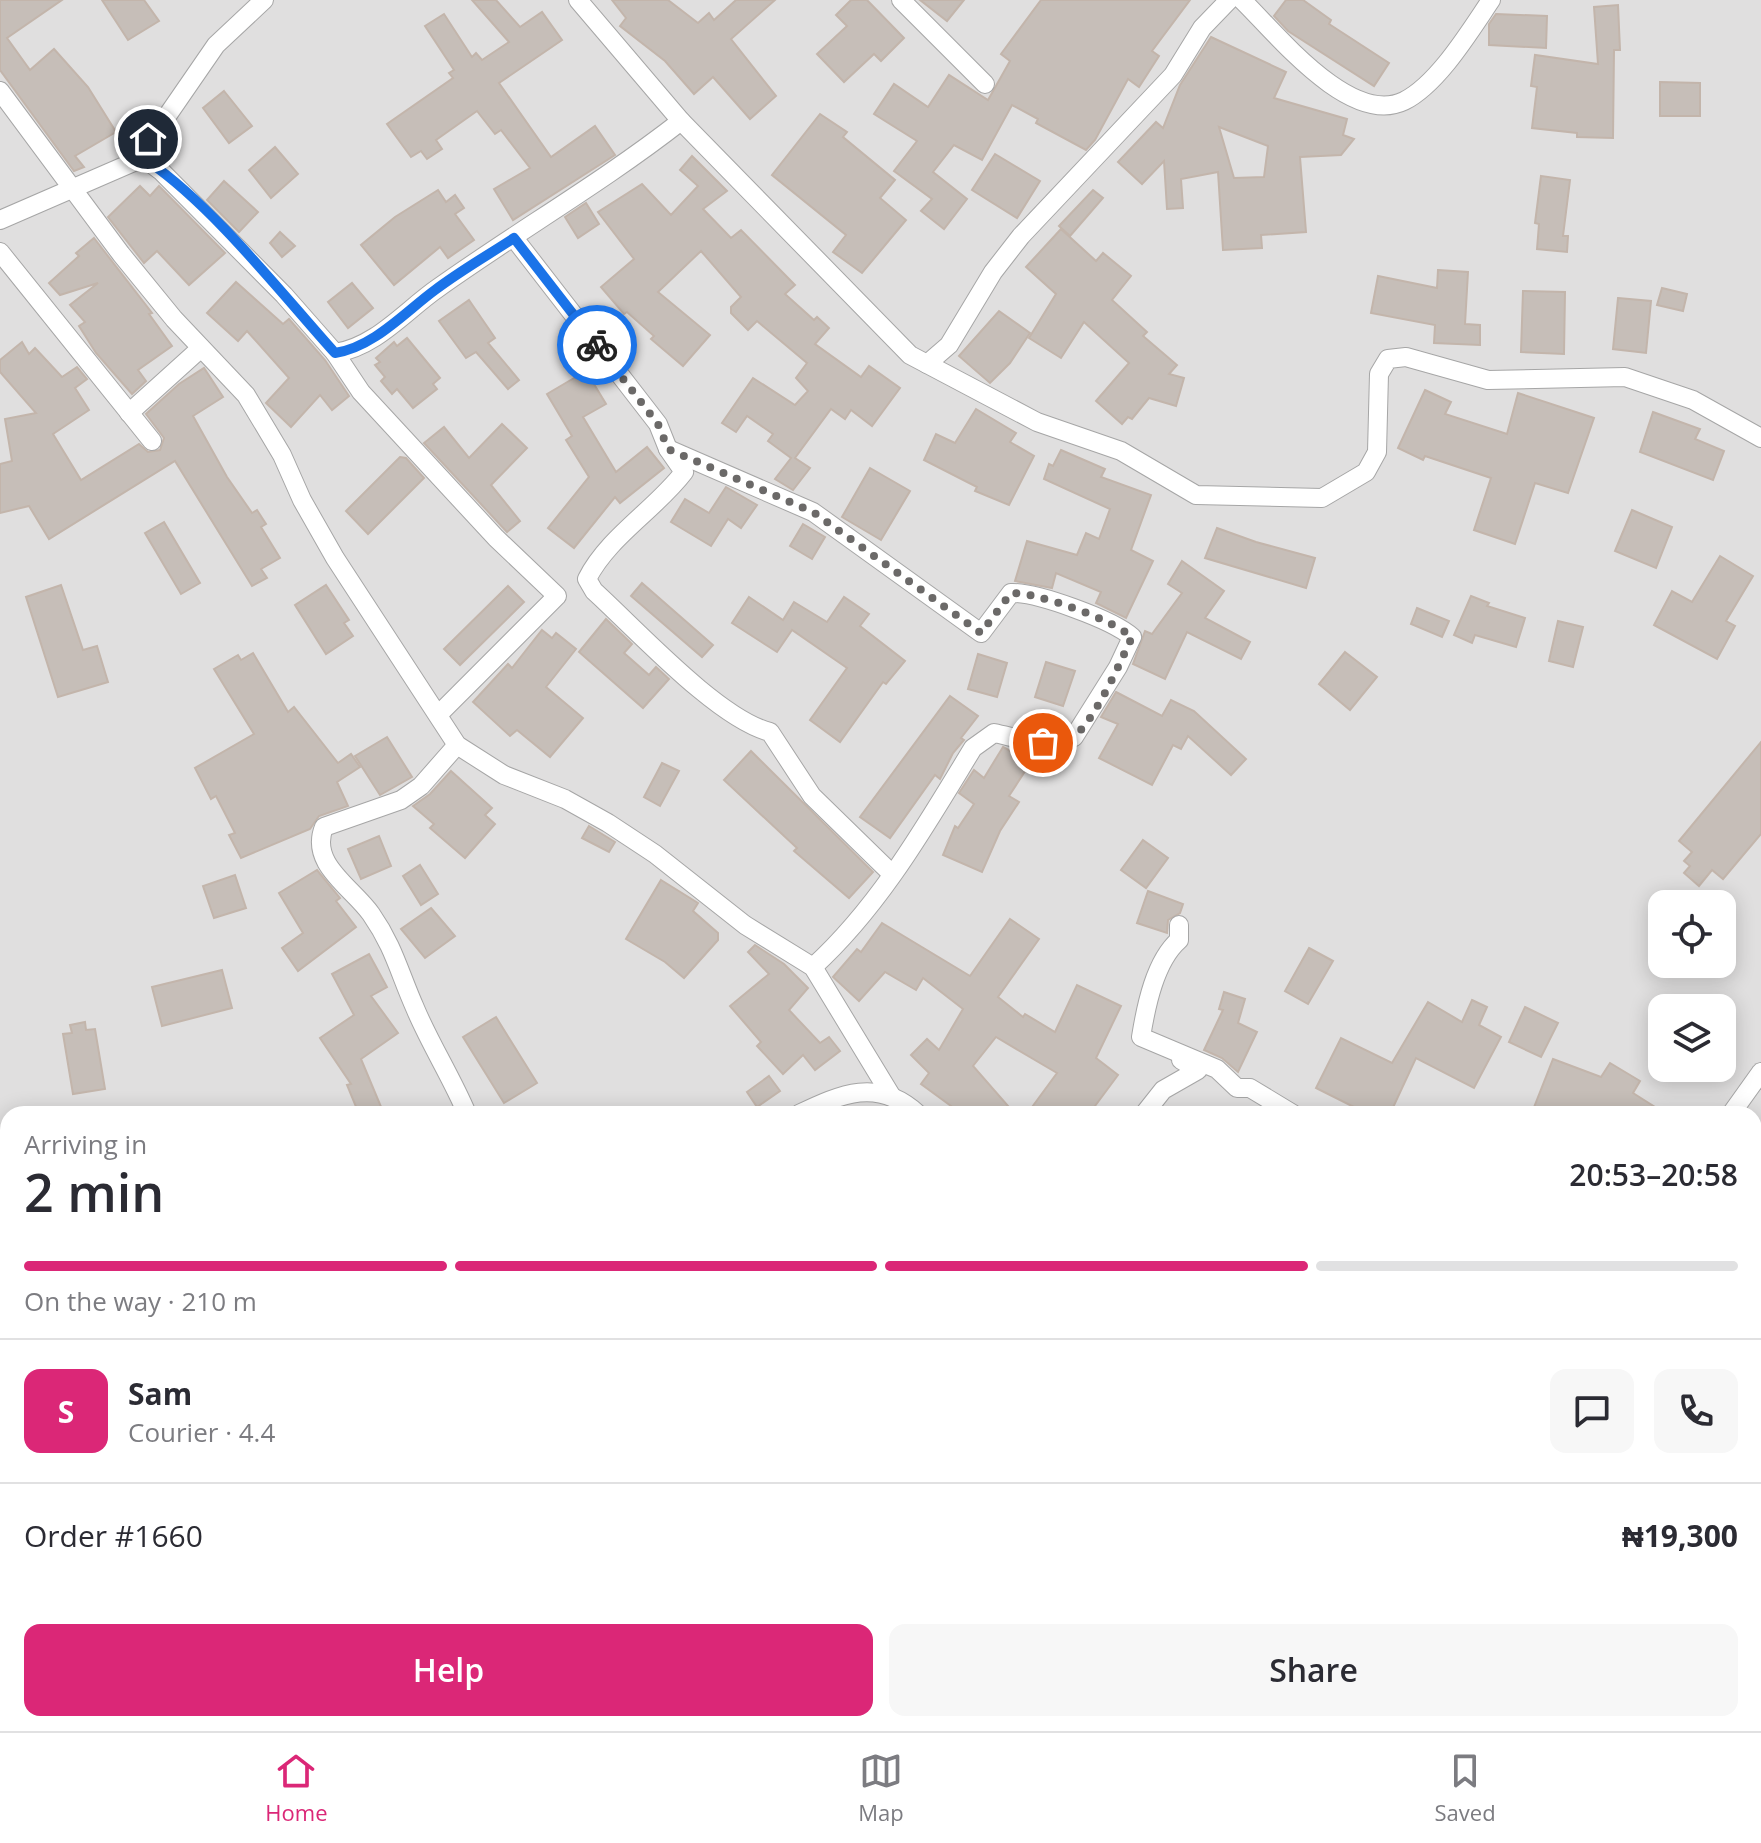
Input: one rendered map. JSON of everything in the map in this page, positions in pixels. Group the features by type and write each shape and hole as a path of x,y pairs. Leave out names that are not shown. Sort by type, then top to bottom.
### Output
{"street":[{"path":"142,162 148,139 216,45 264,0"},
{"path":"578,0 681,121 910,355 1037,422 1121,451 1196,495 1322,498 1366,472 1377,452 1379,374 1388,359 1406,357 1488,380 1625,377 1693,400 1761,438"},
{"path":"901,0 985,84"},
{"path":"927,364 949,345 1006,255 1173,75 1202,28 1229,0"},
{"path":"1242,0 1337,92 1377,106 1404,101 1448,63 1491,0"},
{"path":"0,91 121,254 201,348 246,395 261,417 335,558 457,745 504,775 565,799 608,823 655,854 745,925 813,967 892,1097"},
{"path":"335,353 351,349 396,323 436,290 623,166 681,121"},
{"path":"0,220 142,162"},
{"path":"142,162 178,185 239,247 335,353 361,392 496,538 557,596 439,714"},
{"path":"514,238 658,424 668,449 684,472 669,492 611,547 587,579 594,591 716,702 752,727 770,732 812,796 892,874"},
{"path":"0,252 152,441"},
{"path":"949,345 952,379"},
{"path":"129,413 201,348"},
{"path":"668,449 813,512 981,633 1011,593 1029,592 1119,626 1132,637 1118,667 1074,737 1064,742 1043,743 994,733 973,748 892,874 846,937 813,967"},
{"path":"457,745 421,786 401,800 324,827 321,852 327,865 366,906 391,943 415,1008 463,1106"},
{"path":"1141,1037 1145,1011 1168,950 1179,940 1179,925"},
{"path":"1141,1037 1198,1070 1163,1090 1150,1106"},
{"path":"1141,1037 1217,1069 1237,1088 1250,1088 1280,1106"},
{"path":"1737,1106 1761,1072"},
{"path":"820,1106 862,1090 892,1097 906,1106"}],"shaded area":[{"path":"0,0 1761,0 1761,1106 0,1106"}],"building":[{"path":"0,0 62,0 7,38 30,70 54,49 88,87 116,132 75,156 84,167 74,171 0,70"},
{"path":"102,0 144,0 159,21 128,40"},
{"path":"472,0 496,0 520,27 542,12 562,40 499,83 551,157 595,126 615,155 513,220 494,189 530,168 501,130 495,134 477,111 436,140 442,149 427,159 421,151 411,157 387,124 453,78 449,73 454,70 425,26 444,14 472,57 476,53 482,60 509,42"},
{"path":"612,0 668,0 698,23 709,13 714,20 736,0 775,0 731,39 776,96 750,119 713,77 694,94 665,61 620,26 626,18"},
{"path":"851,0 867,0 904,38 881,61 874,54 844,82 817,54 847,26 836,15"},
{"path":"920,0 964,0 947,21"},
{"path":"1041,0 1190,0 1152,51 1159,56 1139,87 1128,79 1095,140 1086,150 1036,123 1038,119 1012,105 982,160 954,145 933,172 967,199 944,229 921,211 932,199 894,171 917,141 874,114 894,84 928,107 949,75 988,100 1010,61 1001,54"},
{"path":"1286,0 1303,0 1331,20 1329,24 1389,63 1374,86 1288,31 1274,16"},
{"path":"1618,5 1620,50 1614,50 1613,138 1577,137 1577,133 1532,128 1537,87 1531,86 1535,55 1598,64 1594,7"},
{"path":"1496,14 1547,16 1546,48 1489,45 1489,24"},
{"path":"1211,37 1286,72 1274,98 1347,119 1343,135 1354,139 1341,155 1300,157 1306,232 1261,235 1262,248 1223,250 1218,172 1181,179 1183,208 1167,209 1164,161 1142,184 1118,162 1156,122 1163,128 1180,85","holes":["1219,127 1268,146 1264,177 1234,178"]},
{"path":"1660,82 1700,83 1700,116 1660,116"},
{"path":"224,91 252,126 229,143 203,108"},
{"path":"820,114 847,132 843,137 895,180 880,198 906,220 862,273 833,252 846,235 772,175"},
{"path":"275,147 298,174 271,198 249,170"},
{"path":"995,154 1040,181 1017,218 972,190"},
{"path":"692,156 727,191 703,209 731,238 741,230 795,285 785,294 814,320 817,317 829,328 815,344 861,377 869,366 900,388 872,426 851,410 845,419 831,409 795,458 810,468 793,490 775,479 791,458 768,441 773,434 747,416 736,432 722,423 753,378 795,405 808,391 796,378 807,363 757,321 748,330 731,313 731,307 741,297 701,251 658,292 710,335 683,366 651,339 654,336 627,312 624,314 601,287 634,259 598,212 642,184 671,215 698,186 680,170"},
{"path":"1541,176 1570,180 1563,236 1568,236 1567,252 1537,249 1539,224 1535,223"},
{"path":"224,181 258,212 239,232 207,200"},
{"path":"140,186 150,196 159,186 225,253 189,285 157,251 144,263 108,217"},
{"path":"438,190 446,202 455,195 464,208 455,214 474,240 448,258 440,247 394,285 361,245 395,217"},
{"path":"1093,190 1103,198 1070,236 1059,226"},
{"path":"586,203 599,224 578,238 565,217"},
{"path":"1061,229 1096,261 1103,253 1131,276 1112,300 1147,332 1143,336 1177,365 1169,374 1184,378 1176,406 1149,398 1132,419 1128,417 1122,424 1096,401 1129,363 1084,322 1061,358 1029,338 1056,294 1026,267"},
{"path":"280,232 295,246 282,257 270,243"},
{"path":"94,238 152,313 149,314 172,346 138,370 146,381 132,394 96,353 79,326 85,322 70,305 98,283 60,295 49,283"},
{"path":"1438,270 1468,272 1465,324 1480,325 1480,345 1434,343 1435,325 1371,313 1378,276 1437,288"},
{"path":"236,282 283,324 289,319 325,360 349,396 332,410 320,395 291,427 266,403 289,378 247,331 238,341 207,313"},
{"path":"352,283 373,308 348,328 328,302"},
{"path":"1662,288 1687,294 1683,311 1657,305"},
{"path":"1523,291 1565,292 1564,354 1521,352"},
{"path":"1618,298 1651,301 1646,353 1613,349"},
{"path":"469,300 495,338 488,343 519,380 508,389 476,352 466,358 439,321"},
{"path":"999,311 1030,333 1010,363 990,383 959,356"},
{"path":"571,331 584,348 569,356 559,337"},
{"path":"407,338 440,378 433,384 437,389 413,408 397,389 392,394 381,381 385,377 375,365 380,362 376,358 394,342 397,346"},
{"path":"22,342 29,354 35,348 62,377 77,367 87,379 75,388 89,410 53,434 81,480 139,444 148,452 160,450 164,438 146,414 179,384 204,368 223,397 193,416 227,477 252,513 257,510 266,524 261,527 280,558 261,569 267,578 252,586 175,461 49,539 29,506 0,513 0,464 12,461 5,419 36,413 0,372 0,360"},
{"path":"586,371 606,404 583,417 616,472 647,447 664,468 620,503 615,497 574,548 548,528 589,477 566,440 572,436 547,394"},
{"path":"1425,390 1451,402 1445,414 1507,434 1518,393 1594,418 1568,493 1535,483 1515,544 1474,530 1491,478 1425,456 1423,460 1398,448"},
{"path":"976,409 1016,433 1010,442 1034,456 1009,505 975,491 977,487 924,460 936,434 955,443"},
{"path":"1653,412 1700,429 1695,439 1724,451 1713,480 1640,452"},
{"path":"502,424 527,448 491,485 520,521 507,532 424,443 444,427 469,458"},
{"path":"1061,450 1105,469 1101,477 1151,495 1131,550 1153,561 1126,618 1096,603 1101,592 1056,573 1052,588 1015,581 1027,541 1077,555 1086,533 1099,539 1110,509 1044,479 1049,464 1053,466"},
{"path":"400,457 406,458 424,478 368,534 346,511"},
{"path":"870,468 910,491 881,540 842,517"},
{"path":"726,487 757,505 741,528 728,519 711,546 671,522 685,499 709,513"},
{"path":"1632,510 1672,527 1656,568 1615,551"},
{"path":"164,522 200,583 181,594 145,533"},
{"path":"803,524 825,537 812,559 790,546"},
{"path":"1217,528 1315,558 1306,588 1205,558"},
{"path":"1720,556 1753,576 1726,621 1735,626 1717,659 1654,625 1672,591 1692,602"},
{"path":"1182,561 1224,591 1205,618 1250,642 1241,659 1187,632 1165,679 1133,664 1145,631 1152,634 1182,593 1168,584"},
{"path":"642,583 713,645 702,657 631,596"},
{"path":"61,585 83,650 97,646 108,682 58,697 26,597"},
{"path":"326,585 349,620 344,623 353,636 326,654 295,605"},
{"path":"508,586 524,602 460,665 444,649"},
{"path":"1471,596 1489,603 1487,606 1525,618 1516,647 1475,635 1472,643 1454,635"},
{"path":"749,597 783,620 794,602 827,622 844,597 869,614 860,626 905,661 886,684 883,682 840,742 810,720 847,668 792,630 777,652 732,623"},
{"path":"1417,608 1449,621 1442,637 1411,624"},
{"path":"606,619 632,644 624,653 649,675 656,667 669,679 643,708 579,652"},
{"path":"1558,621 1583,627 1573,667 1549,661"},
{"path":"542,630 552,638 556,633 576,649 546,687 583,718 550,757 517,730 510,736 473,702 508,664 512,668"},
{"path":"1345,652 1377,677 1350,710 1319,684"},
{"path":"253,653 288,712 294,707 338,763 351,754 360,767 337,782 348,806 319,816 310,829 241,858 229,835 235,833 216,796 211,799 195,768 254,734 214,669 238,655 241,660"},
{"path":"978,654 1007,663 997,697 968,689"},
{"path":"1046,662 1075,671 1063,706 1035,697"},
{"path":"1116,692 1162,716 1171,700 1194,711 1246,759 1231,775 1188,736 1181,749 1173,745 1152,785 1099,758 1118,724 1101,717"},
{"path":"950,696 978,716 961,738 964,740 953,753 940,779 935,775 890,838 860,817"},
{"path":"387,737 412,777 380,795 355,756"},
{"path":"1761,742 1761,834 1723,879 1712,870 1699,886 1684,873 1690,866 1684,861 1692,852 1679,841"},
{"path":"1003,747 1031,762 1009,796 1019,802 1000,831 982,872 943,855 955,826 958,828 974,804 959,793 974,770 984,778"},
{"path":"751,751 873,872 849,898 794,851 797,848 724,780"},
{"path":"662,763 679,771 660,806 644,797"},
{"path":"451,771 492,808 485,815 495,824 465,858 430,828 434,824 413,806 430,794"},
{"path":"589,826 615,842 609,852 582,838"},
{"path":"379,836 391,866 361,879 348,849"},
{"path":"1143,840 1168,858 1146,888 1121,870"},
{"path":"420,865 438,894 421,905 403,876"},
{"path":"317,870 340,898 336,901 356,927 298,971 282,948 303,933 279,893"},
{"path":"235,875 246,908 214,918 203,886"},
{"path":"661,880 698,903 693,911 718,933 718,940 684,978 665,962 626,939"},
{"path":"1148,891 1183,904 1180,913 1168,920 1167,933 1137,923"},
{"path":"431,908 455,936 425,958 401,929"},
{"path":"1010,919 1039,939 998,997 1023,1017 1025,1014 1055,1032 1077,985 1121,1006 1096,1058 1118,1075 1095,1106 1033,1106 1057,1073 996,1037 973,1066 1008,1106 951,1106 921,1084 929,1073 911,1055 927,1039 939,1050 963,1009 923,978 916,990 885,972 859,1001 833,977 857,949 861,952 882,923 970,976"},
{"path":"755,945 784,964 808,988 789,1010 820,1043 829,1037 840,1051 815,1070 803,1055 783,1074 757,1046 761,1042 730,1006 769,974 748,952"},
{"path":"1309,948 1333,961 1308,1004 1285,991"},
{"path":"369,954 387,987 371,996 398,1033 361,1059 381,1106 356,1106 347,1085 351,1084 320,1038 354,1015 332,974"},
{"path":"222,970 232,1008 162,1026 152,987"},
{"path":"1224,992 1245,999 1238,1023 1257,1032 1238,1072 1222,1058 1204,1050 1223,1010 1219,1009"},
{"path":"1472,1000 1487,1007 1479,1025 1501,1037 1474,1088 1416,1058 1394,1106 1352,1106 1316,1088 1341,1038 1392,1063 1428,1002 1462,1022"},
{"path":"1525,1007 1558,1023 1541,1057 1509,1042"},
{"path":"496,1017 537,1083 504,1103 463,1037"},
{"path":"85,1022 86,1030 95,1029 105,1089 73,1094 63,1034 72,1033 70,1025"},
{"path":"1553,1059 1601,1077 1610,1063 1640,1081 1633,1093 1653,1106 1535,1106"},
{"path":"769,1076 780,1091 758,1106 747,1092"}],"way so far":[{"path":"597,345 658,424 668,449 813,512 981,633 1011,593 1029,592 1119,626 1132,637 1118,667 1074,737 1064,742 1043,743"}],"route":[{"path":"148,139 149,162 178,185 239,247 335,353 351,349 396,323 436,290 514,238 597,345"}]}
